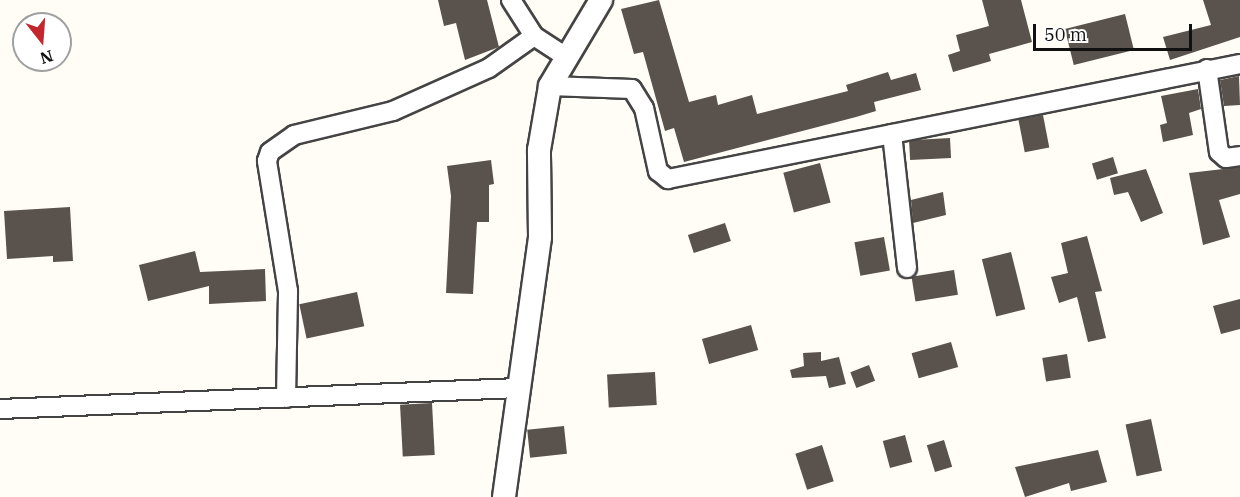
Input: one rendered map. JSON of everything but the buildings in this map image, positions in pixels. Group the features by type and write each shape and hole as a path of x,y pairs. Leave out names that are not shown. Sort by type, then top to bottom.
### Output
{"street":[{"path":"511,0 534,36 566,57"},
{"path":"504,497 540,237 539,150 550,86 601,0"},
{"path":"286,398 288,291 267,161 270,152 294,135 393,111 489,68 534,36"},
{"path":"550,86 632,89 644,108 658,171 668,179 1240,64"},
{"path":"1207,69 1219,152 1226,158 1240,156"},
{"path":"892,134 907,268"},
{"path":"0,409 518,388"}]}
